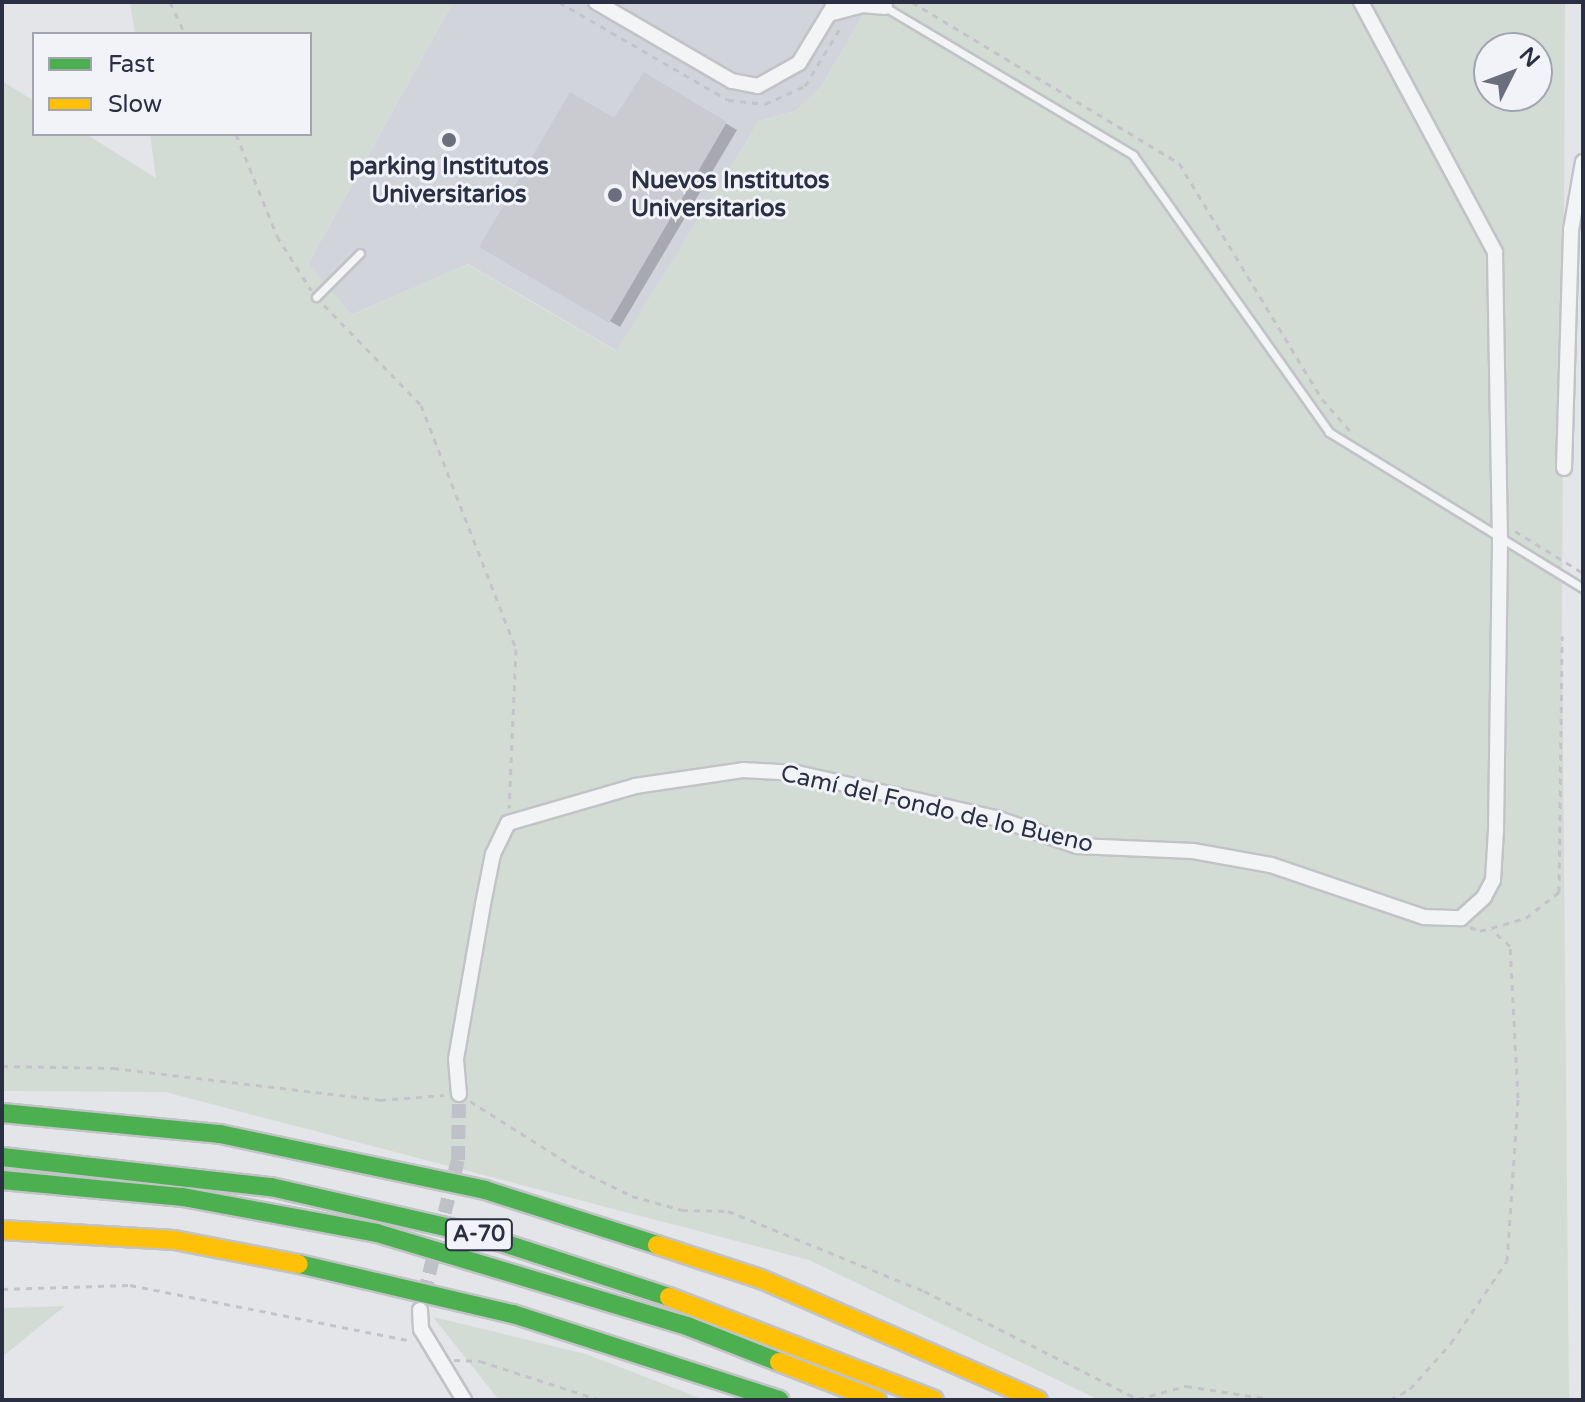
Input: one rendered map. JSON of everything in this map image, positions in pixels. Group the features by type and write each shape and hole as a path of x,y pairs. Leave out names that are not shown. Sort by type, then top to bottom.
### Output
{"highway":[{"path":"2,1113 220,1134 485,1190 761,1279 1038,1400"},
{"name":"A-70","path":"2,1157 100,1164 271,1187 448,1227 718,1312 934,1400"},
{"name":"A-70","path":"2,1180 183,1197 305,1219 585,1292 757,1350 877,1400"},
{"path":"2,1192 119,1201 274,1224 305,1219"},
{"path":"2,1230 174,1240 396,1283 513,1314 653,1362 701,1371 779,1400"}],"street":[{"path":"596,2 732,81 758,86 799,63 833,8 884,5"},
{"path":"1361,2 1495,252 1500,540 1493,880 1472,912 1448,920"},
{"path":"1564,468 1571,230 1583,162"},
{"name":"Camí del Fondo de lo Bueno","path":"508,823 635,786 743,770 797,773 999,819 1077,846 1193,851 1271,865 1424,917 1448,920"},
{"path":"459,1094 456,1059 483,904 493,854 508,823"},
{"path":"420,1310 421,1329 464,1400"}],"lane":[{"path":"884,5 1133,155 1329,432 1500,540 1583,588"},
{"path":"316,297 360,253"}],"path":[{"path":"170,2 184,32"},
{"path":"559,2 728,100 765,104 805,86 845,22"},
{"path":"912,2 1179,163 1322,399 1359,439"},
{"path":"237,136 277,236 316,297 421,405 516,649 508,823"},
{"path":"1500,522 1583,573"},
{"path":"1448,920 1491,929 1526,918 1559,892 1562,636"},
{"path":"1390,1400 1410,1389 1451,1343 1507,1261 1518,1098 1510,946 1491,929"},
{"path":"2,1066 113,1068 380,1100 459,1094 579,1170 632,1196 682,1210 728,1211 924,1291 1138,1399 1186,1386 1276,1400"},
{"path":"2,1289 130,1285 276,1310 430,1345"},
{"path":"437,1360 480,1361 600,1400"}],"shaded area":[{"path":"130,2 453,2 308,264 352,315 467,264 616,351 759,121 796,111 821,87 871,2 1565,2 1562,636 1569,1400 1099,1400 809,1260 165,1092 2,1091 2,81 32,100 32,136 89,136 156,178 150,136 312,136 312,32 135,32"},
{"path":"453,2 871,2 821,87 796,111 759,121 617,351 468,264 351,315 308,264"},
{"path":"65,1306 2,1357 2,1308"},
{"path":"433,1317 586,1354 705,1400 499,1400"}],"building":[{"name":"Nuevos Institutos Universitarios","path":"644,72 727,122 609,323 479,247 570,92 614,118"}],"tunnel":[{"path":"424,1294 458,1160 459,1094"}],"traffic: fast":[{"path":"2,1113 220,1134 485,1190 657,1245"},
{"path":"2,1157 271,1187 476,1234 669,1297"},
{"path":"2,1180 183,1197 377,1233 687,1326 779,1362"},
{"path":"299,1264 513,1314 779,1400"}],"traffic: slow":[{"path":"2,1230 174,1240 299,1264"},
{"path":"657,1245 761,1279 1038,1400"},
{"path":"669,1297 934,1400"},
{"path":"779,1362 877,1400"}],"place":[{"name":"parking Institutos Universitarios","path":"449,140"},
{"name":"Nuevos Institutos Universitarios","path":"615,195"}]}
